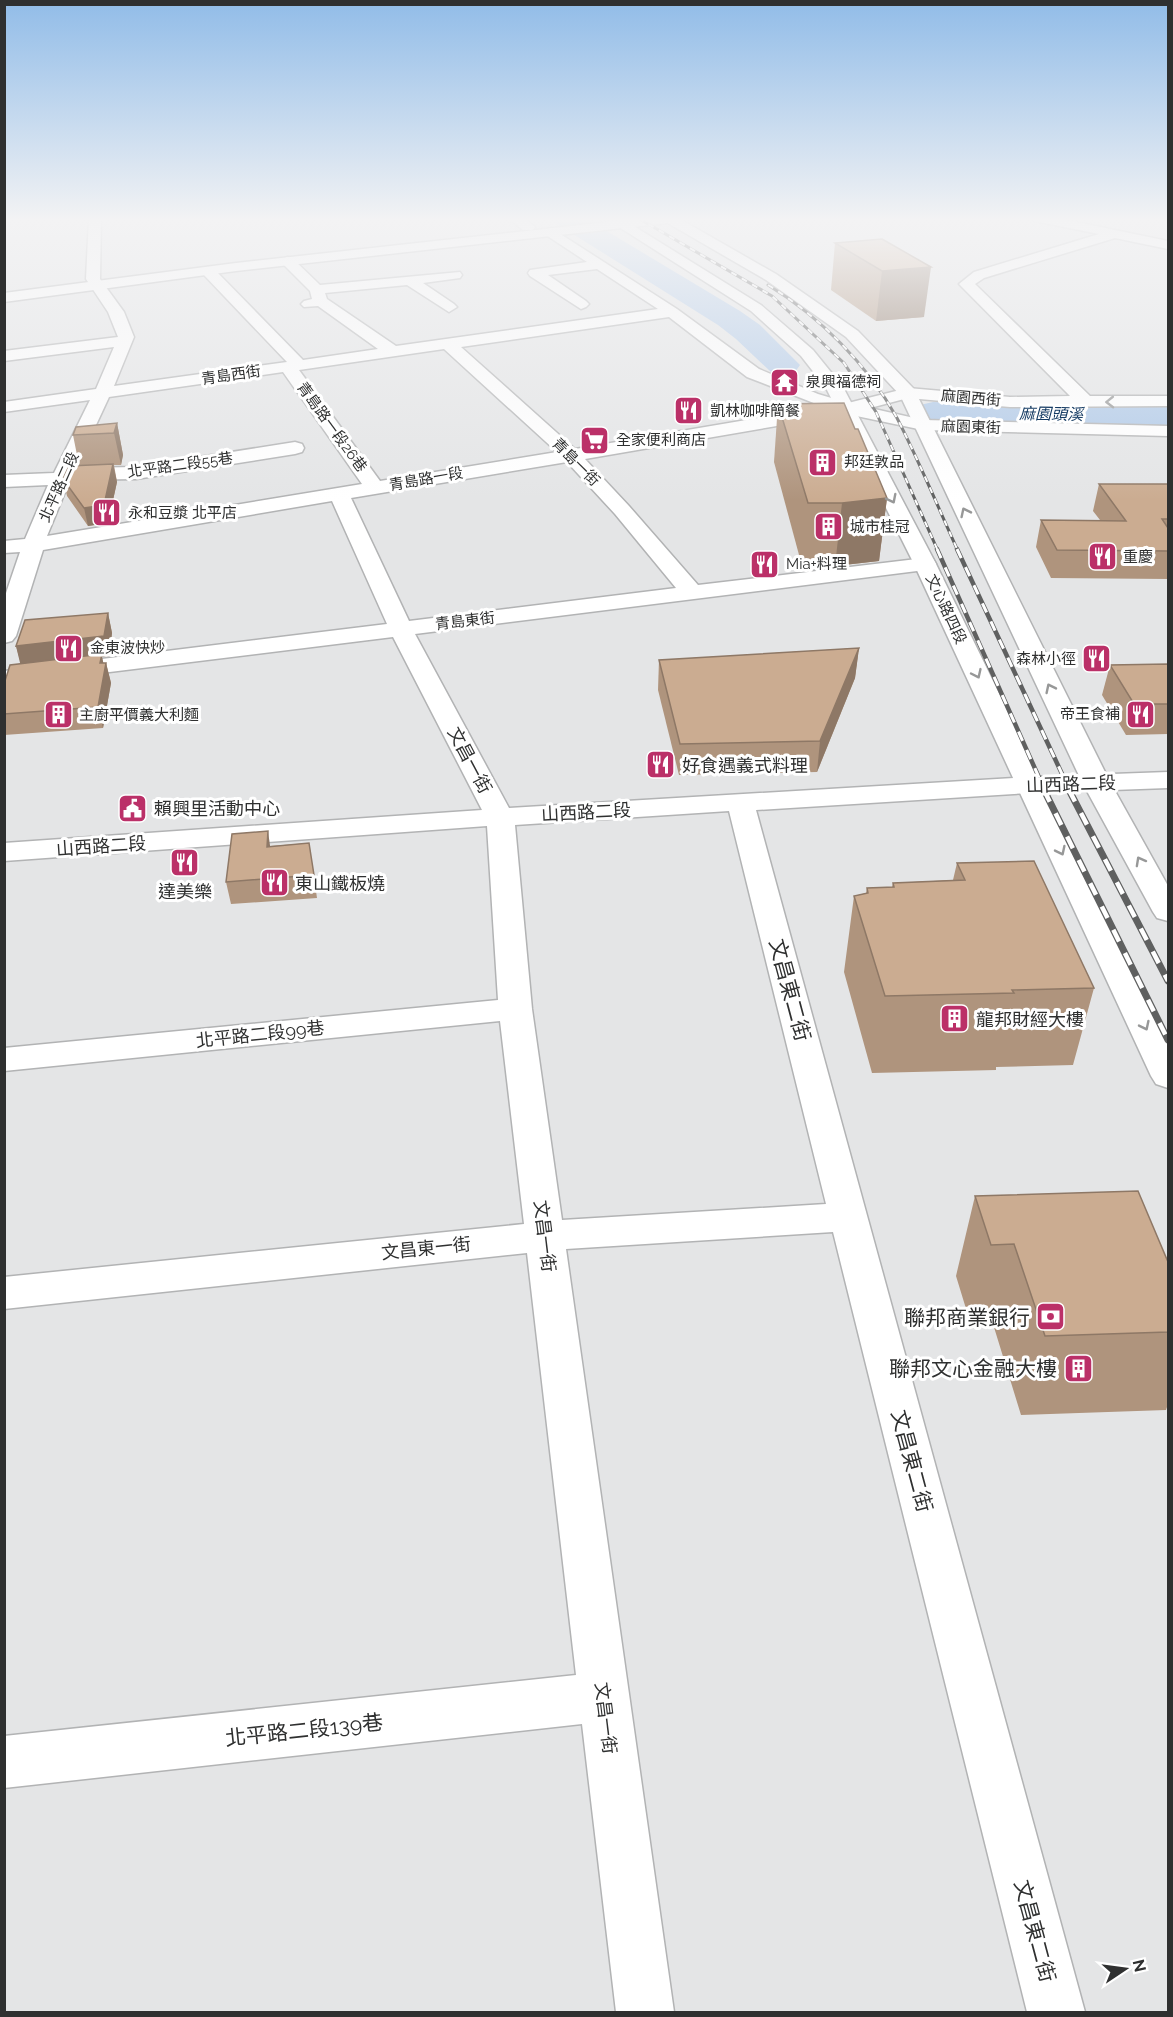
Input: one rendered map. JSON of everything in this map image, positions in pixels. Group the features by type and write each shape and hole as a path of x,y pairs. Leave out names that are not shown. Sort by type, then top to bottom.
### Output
{"street":[{"path":"4,356 125,341 126,336 116,312"},
{"name":"青島路一段26巷","path":"247,312 294,366 375,488"},
{"path":"334,312 393,352"},
{"name":"青島西街","path":"4,407 671,312"},
{"path":"672,312 753,374 787,389 847,409"},
{"name":"文心路四段","path":"760,312 783,329 821,368 847,409 925,564 1168,1076"},
{"path":"821,312 852,334 908,393 1096,782 1168,912"},
{"path":"995,312 1086,402"},
{"name":"北平路二段","path":"4,636 34,545 62,477 103,393 125,341"},
{"name":"青島一街","path":"448,344 571,455 622,510 692,593"},
{"name":"麻園西街","path":"847,409 908,393 1010,402 1168,401"},
{"name":"麻園東街","path":"847,409 923,425 1168,431"},
{"name":"青島路一段","path":"4,548 34,545 847,409"},
{"name":"北平路二段55巷","path":"4,481 136,473 295,448"},
{"name":"文昌一街","path":"339,494 401,629 500,817 515,1009 645,2013"},
{"name":"青島東街","path":"4,678 925,564"},
{"name":"山西路二段","path":"4,852 500,817 1029,785 1168,780"},
{"name":"文昌東二街","path":"741,804 1056,2013"},
{"name":"北平路二段99巷","path":"4,1060 515,1009"},
{"name":"文昌東一街","path":"4,1293 546,1236 849,1217"},
{"name":"北平路二段139巷","path":"4,1762 603,1698"}],"building":[{"path":"844,403 855,429 858,429 887,498 842,503 808,503 778,404"},
{"path":"117,423 114,433 73,435 76,427"},
{"path":"113,464 104,505 84,508 63,479 69,466"},
{"path":"1099,484 1168,484 1168,519 1162,519 1168,528 1168,551 1057,550 1041,520 1126,521"},
{"path":"108,613 104,636 16,646 25,620"},
{"path":"859,648 820,741 680,744 659,660"},
{"path":"102,654 100,663 106,663 98,707 4,714 4,684 10,665"},
{"path":"1168,664 1168,704 1134,704 1110,665"},
{"path":"268,831 267,847 309,843 314,875 226,882 232,834"},
{"path":"1034,861 1094,988 1012,990 1014,993 885,996 854,896 868,893 867,888 894,887 893,883 965,880 957,863"},
{"path":"1138,1191 1168,1262 1168,1332 1045,1336 1014,1244 991,1245 975,1196"}],"waterway":[{"name":"麻園頭溪","path":"719,312 748,332 783,365"},
{"name":"麻園頭溪","path":"933,413 1048,416 1168,415"}],"railway":[{"path":"789,312 844,363 876,412 938,551"},
{"path":"806,312 841,343 885,398 921,467 958,551"},
{"path":"937,549 1045,791"},
{"path":"957,549 1070,791"},
{"path":"1044,790 1168,1040"},
{"path":"1069,790 1168,981"}],"place":[{"name":"泉興福德祠","path":"785,382"},
{"name":"凱林咖啡簡餐","path":"689,411"},
{"name":"全家便利商店","path":"595,440"},
{"name":"邦廷敦品","path":"823,462"},
{"name":"永和豆漿 北平店","path":"107,513"},
{"name":"城市桂冠","path":"829,527"},
{"name":"重慶","path":"1102,557"},
{"name":"Mia+料理","path":"765,564"},
{"name":"金東波快炒","path":"69,648"},
{"name":"森林小徑","path":"1097,659"},
{"name":"帝王食補","path":"1141,714"},
{"name":"主廚平價義大利麵","path":"58,715"},
{"name":"好食遇義式料理","path":"661,765"},
{"name":"賴興里活動中心","path":"133,808"},
{"name":"達美樂","path":"185,862"},
{"name":"東山鐵板燒","path":"274,883"},
{"name":"龍邦財經大樓","path":"955,1019"},
{"name":"聯邦商業銀行","path":"1051,1317"},
{"name":"聯邦文心金融大樓","path":"1078,1368"}]}
